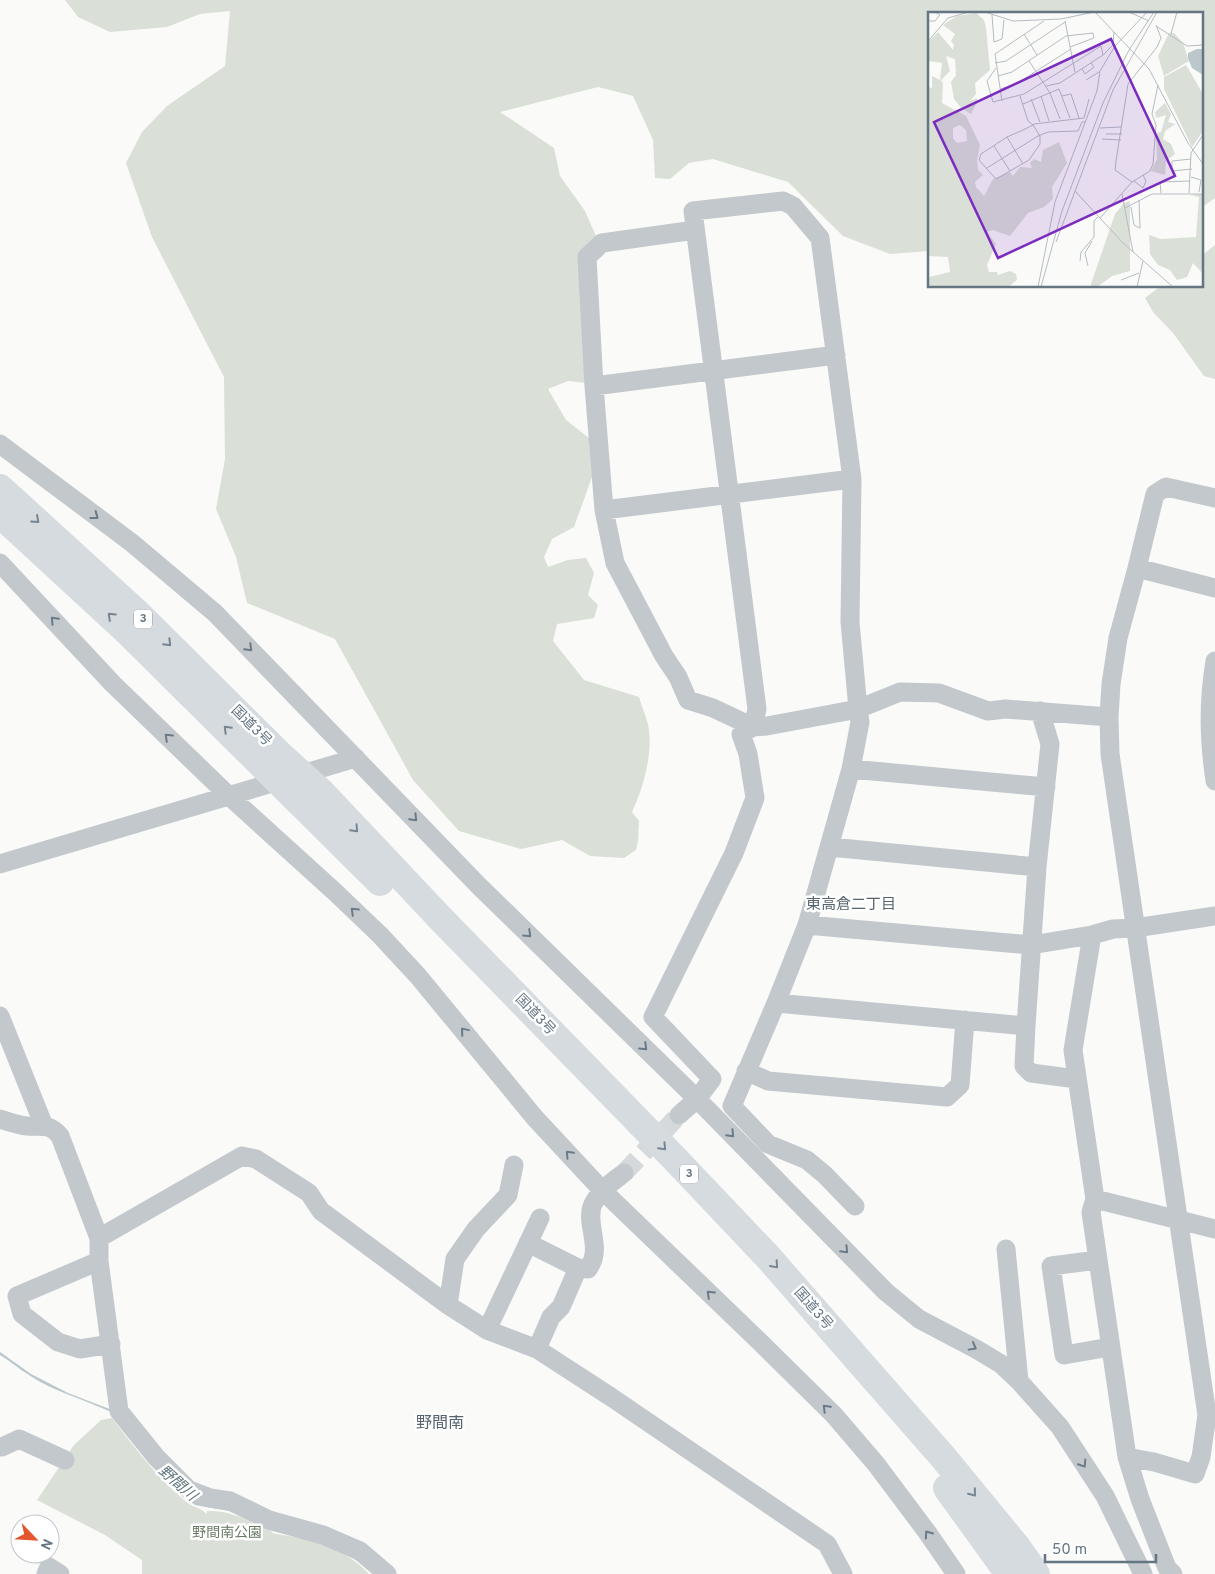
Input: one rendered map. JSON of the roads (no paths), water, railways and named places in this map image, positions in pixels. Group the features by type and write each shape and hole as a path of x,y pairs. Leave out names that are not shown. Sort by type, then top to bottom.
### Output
{"highway":[{"name":"国道3号","path":"0,488 136,612 271,760 295,797 600,1106 777,1294 930,1466 1009,1574"},
{"name":"国道3号","path":"0,514 271,760 322,793 768,1257 943,1457 1017,1547 1036,1574"}],"street":[{"path":"752,727 757,709 693,211 783,201 793,206 820,238 852,479 850,622 860,722 851,768 807,925 732,1106 768,1144 807,1160 825,1175 855,1206"},
{"path":"695,230 602,243 587,257 594,386 604,510 615,563 664,656 678,677 688,700 713,708 752,727"},
{"path":"594,386 836,355"},
{"path":"0,444 132,543 215,613 479,886 697,1099 886,1292 918,1319 1001,1364 1019,1381 1060,1427 1105,1496 1143,1574"},
{"path":"604,510 730,496 852,479"},
{"path":"1127,1457 1154,1462 1195,1474 1201,1457 1207,1415 1134,928 1110,754 1109,717 1111,684 1118,638 1155,494 1166,487 1215,498"},
{"path":"0,562 113,684 380,935 418,976 535,1118 602,1190 759,1340 834,1415 876,1464 956,1574"},
{"path":"1137,568 1215,588"},
{"path":"1215,661 1210,695 1209,729 1215,781"},
{"path":"679,1116 697,1099 712,1079 653,1017 734,853 755,798 748,754 741,734 752,727 767,726 858,709 900,692 939,693 988,711 1006,709 1109,717"},
{"path":"1040,711 1050,744 1037,867 1024,1066 1031,1073 1077,1079"},
{"path":"0,864 228,794 356,758"},
{"path":"851,768 1046,787"},
{"path":"830,847 1037,867"},
{"path":"807,925 1031,945 1092,935 1113,929 1134,928 1215,916"},
{"path":"1092,935 1073,1050 1096,1199 1091,1212 1127,1457 1140,1499 1167,1568 1173,1574"},
{"path":"776,1003 1026,1026"},
{"path":"0,1016 44,1126"},
{"path":"746,1071 768,1081 947,1097 960,1085 965,1020"},
{"path":"0,1119 13,1124 54,1128 60,1136 99,1238 99,1261 119,1411 156,1457 189,1490 204,1497 230,1502 269,1520 323,1534 360,1551 387,1574"},
{"path":"99,1238 242,1156 256,1159 309,1193 321,1210 448,1306 487,1330 537,1349 827,1544 843,1574"},
{"path":"448,1306 455,1259 476,1229 508,1195 514,1165"},
{"path":"528,1243 578,1268 588,1269 593,1262 595,1247 592,1205 602,1190 624,1173"},
{"path":"1096,1199 1215,1229"},
{"path":"487,1330 540,1218"},
{"path":"1006,1249 1019,1381"},
{"path":"1098,1260 1050,1266 1064,1355 1110,1347"},
{"path":"99,1261 17,1296 22,1314 58,1342 80,1349 111,1344"},
{"path":"537,1349 551,1317 561,1307 578,1268"},
{"path":"1,1449 19,1440 65,1460"},
{"path":"46,1574 48,1567 60,1574"}],"water":[{"name":"野間川","path":"0,1352 31,1374 68,1393 112,1410 208,1504 235,1512 195,1505 185,1497 111,1412 39,1381 0,1355"},
{"path":"236,1512 339,1543 359,1562 333,1546"}],"tunnel":[{"path":"624,1173 679,1115"}],"district":[{"name":"東高倉二丁目","path":"851,905"},
{"name":"野間南","path":"440,1424"}],"park label":[{"name":"野間南公園","path":"227,1533"}]}
